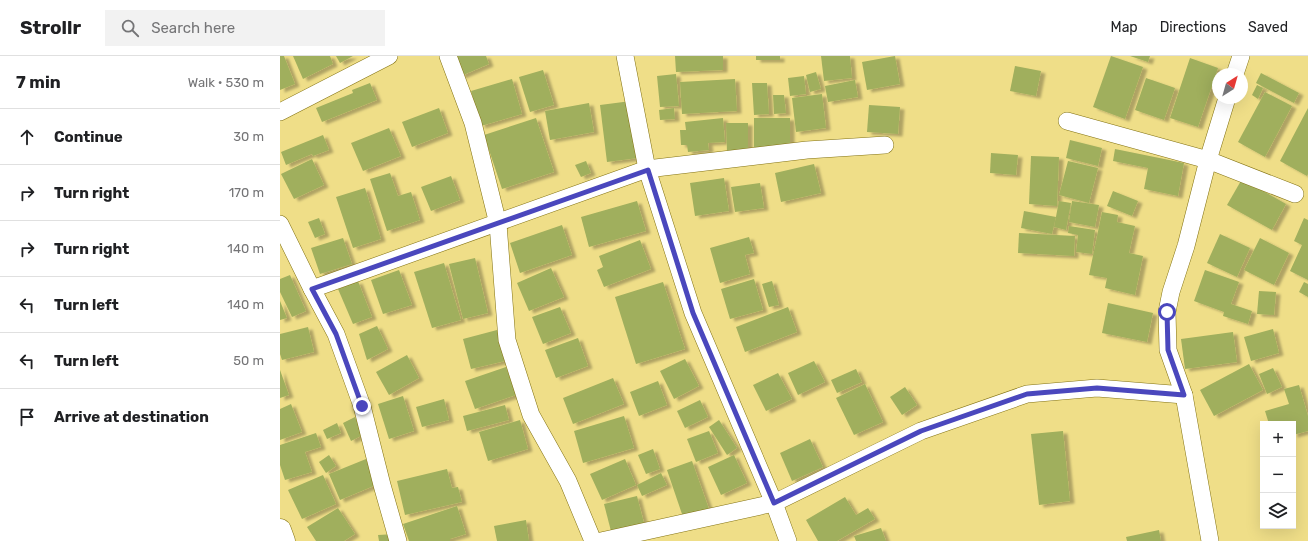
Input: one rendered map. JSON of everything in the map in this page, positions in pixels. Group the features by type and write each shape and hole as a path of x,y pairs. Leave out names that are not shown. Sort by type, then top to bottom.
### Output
{"street":[{"path":"280,112 389,56"},
{"path":"448,56 473,123 498,224 507,340 531,415 568,481 593,541"},
{"path":"625,56 648,170 693,313 774,503 788,541"},
{"path":"1237,68 1241,56"},
{"path":"1210,541 1184,395 1168,350 1167,312 1171,292 1186,246 1208,160 1225,104"},
{"path":"1067,121 1208,160 1295,194"},
{"path":"312,289 648,170 806,150 885,145"},
{"path":"280,224 336,334 362,406 382,486 398,541"},
{"path":"601,541 774,503 921,431 1027,394 1097,388 1184,395"},
{"path":"280,530 284,541"}],"building":[{"path":"280,56 284,56 295,84 280,90"},
{"path":"293,56 330,56 333,64 303,79"},
{"path":"336,56 353,56 340,63"},
{"path":"453,56 486,56 489,64 461,76"},
{"path":"675,56 723,56 723,70 676,72"},
{"path":"756,56 780,56 780,60 756,60"},
{"path":"821,56 850,56 852,78 824,81"},
{"path":"895,56 900,84 867,90 862,62"},
{"path":"1111,56 1143,67 1125,119 1093,107"},
{"path":"1130,56 1150,56 1148,62"},
{"path":"1190,58 1218,68 1212,68 1212,86 1198,127 1170,118"},
{"path":"1015,66 1041,71 1036,96 1010,91"},
{"path":"543,70 554,105 530,112 519,77"},
{"path":"816,72 821,89 810,92 806,75"},
{"path":"1261,73 1299,93 1294,103 1256,83"},
{"path":"676,74 679,106 660,107 657,76"},
{"path":"804,76 806,94 790,96 788,78"},
{"path":"1146,78 1175,88 1164,120 1135,110"},
{"path":"512,79 522,114 481,126 471,91"},
{"path":"735,79 737,111 682,114 680,82"},
{"path":"855,80 858,97 828,102 825,86"},
{"path":"370,83 377,100 322,122 316,108 353,93 352,90"},
{"path":"752,83 767,83 769,114 754,115"},
{"path":"1257,85 1263,88 1258,99 1252,95"},
{"path":"1265,92 1292,106 1265,157 1238,142"},
{"path":"822,94 826,128 796,132 792,98"},
{"path":"773,95 784,95 786,113 774,114"},
{"path":"631,101 638,158 607,162 600,105"},
{"path":"589,103 594,132 550,140 545,111"},
{"path":"869,105 900,107 898,134 867,132"},
{"path":"439,108 448,133 412,147 402,122"},
{"path":"674,108 675,119 660,120 659,110"},
{"path":"1308,108 1308,174 1307,176 1280,161"},
{"path":"536,118 554,172 502,189 484,135"},
{"path":"723,118 725,142 708,143 709,150 688,152 687,145 681,145 680,130 686,130 685,122"},
{"path":"754,118 790,118 790,147 754,147"},
{"path":"726,123 748,123 748,152 727,152"},
{"path":"389,128 401,156 363,171 351,143"},
{"path":"323,135 329,150 313,156 312,154 286,165 281,152"},
{"path":"1070,140 1102,148 1098,166 1066,158"},
{"path":"1115,149 1184,163 1178,196 1144,189 1148,168 1113,161"},
{"path":"991,153 1018,155 1016,175 990,173"},
{"path":"1031,156 1059,157 1057,206 1029,204"},
{"path":"312,159 324,185 294,199 281,174"},
{"path":"586,161 591,173 581,177 575,165"},
{"path":"1068,161 1098,168 1089,203 1059,195"},
{"path":"814,164 821,193 781,202 775,173"},
{"path":"390,173 398,196 411,192 420,220 387,231 370,179"},
{"path":"451,176 460,200 431,211 421,187"},
{"path":"724,178 729,211 695,216 690,183"},
{"path":"1242,179 1286,204 1272,230 1227,205"},
{"path":"760,183 764,208 735,212 731,187"},
{"path":"365,188 381,239 353,248 336,197"},
{"path":"1113,191 1138,201 1132,216 1107,206"},
{"path":"637,201 646,231 589,247 581,217"},
{"path":"1059,201 1071,203 1066,230 1054,227"},
{"path":"1072,201 1099,205 1095,227 1069,222"},
{"path":"1024,211 1056,217 1052,234 1021,228"},
{"path":"1102,212 1118,215 1117,222 1135,226 1129,253 1143,256 1135,295 1105,288 1107,278 1089,275"},
{"path":"319,218 325,234 315,238 308,222"},
{"path":"1304,218 1308,220 1308,280 1290,271 1302,245 1294,241"},
{"path":"562,225 572,255 520,273 510,243"},
{"path":"1069,226 1095,230 1092,254 1076,252 1078,235 1068,233"},
{"path":"1019,233 1075,236 1074,256 1018,253"},
{"path":"1220,234 1250,248 1237,277 1207,263"},
{"path":"749,237 754,253 745,255 750,274 720,283 710,248"},
{"path":"343,238 352,264 320,274 311,248"},
{"path":"1260,238 1289,253 1274,285 1244,270"},
{"path":"640,240 651,269 604,287 597,270 603,267 599,256"},
{"path":"475,258 488,313 463,319 449,264"},
{"path":"444,263 461,320 432,328 414,272"},
{"path":"551,268 564,297 529,311 517,283"},
{"path":"399,270 412,305 383,314 371,280"},
{"path":"1205,270 1239,282 1231,304 1252,311 1248,324 1223,316 1224,312 1194,301"},
{"path":"290,275 306,311 292,317 280,292 280,279"},
{"path":"754,279 763,310 730,319 721,289"},
{"path":"358,281 372,317 353,324 338,289"},
{"path":"772,281 779,305 769,307 762,284"},
{"path":"663,282 685,349 636,364 615,297"},
{"path":"1304,282 1308,284 1308,297 1299,292"},
{"path":"1259,291 1276,292 1274,315 1257,314"},
{"path":"280,301 287,318 280,320"},
{"path":"1108,303 1153,313 1147,342 1102,333"},
{"path":"560,307 571,333 543,344 532,317"},
{"path":"788,307 797,332 745,352 736,327"},
{"path":"377,326 388,349 367,360 359,334"},
{"path":"308,327 314,352 282,360 280,354 280,334"},
{"path":"1273,329 1279,353 1251,361 1244,337"},
{"path":"497,330 505,361 471,369 463,339"},
{"path":"1233,332 1237,362 1185,369 1181,339"},
{"path":"578,338 588,366 556,378 545,350"},
{"path":"407,355 419,378 389,395 376,372"},
{"path":"685,359 699,386 674,399 660,371"},
{"path":"814,361 825,382 798,395 788,373"},
{"path":"1249,364 1263,390 1214,416 1200,390"},
{"path":"506,367 516,395 475,409 465,381"},
{"path":"1273,368 1282,387 1267,394 1259,374"},
{"path":"856,369 862,382 837,393 831,380"},
{"path":"280,370 289,395 280,398"},
{"path":"778,373 792,399 766,411 753,385"},
{"path":"613,378 624,404 573,424 563,398"},
{"path":"658,381 667,405 639,416 630,392"},
{"path":"865,384 883,422 854,435 836,398"},
{"path":"1299,385 1308,416 1308,431 1296,434 1296,421 1268,421 1265,411 1289,404 1284,389"},
{"path":"905,387 917,405 902,415 890,397"},
{"path":"403,396 414,431 389,439 378,404"},
{"path":"444,399 449,420 422,427 416,407"},
{"path":"700,400 708,417 685,428 677,411"},
{"path":"291,404 302,432 280,440 280,409"},
{"path":"505,405 509,420 467,431 463,416"},
{"path":"624,416 634,448 583,463 574,431"},
{"path":"355,417 363,435 351,441 343,423"},
{"path":"520,420 528,449 488,461 479,432"},
{"path":"719,420 737,448 727,455 709,427"},
{"path":"337,423 341,433 327,439 323,430"},
{"path":"709,431 718,453 696,462 687,439"},
{"path":"1063,431 1070,501 1039,505 1031,434"},
{"path":"316,433 321,447 305,452 312,472 285,480 280,465 280,445"},
{"path":"810,439 823,467 792,481 780,453"},
{"path":"653,449 660,469 646,474 638,455"},
{"path":"329,455 336,466 326,473 319,462"},
{"path":"734,455 747,483 721,495 708,467"},
{"path":"366,459 376,485 340,500 329,474"},
{"path":"625,459 636,485 602,500 590,474"},
{"path":"692,461 709,509 683,517 667,470"},
{"path":"447,469 452,488 458,487 462,502 405,515 397,481"},
{"path":"661,473 667,485 642,496 637,485"},
{"path":"323,475 336,504 302,519 288,490"},
{"path":"637,496 645,527 612,535 604,504"},
{"path":"845,497 856,515 868,508 875,519 837,541 818,541 806,520"},
{"path":"457,506 466,534 450,539 450,541 409,541 403,524"},
{"path":"338,508 355,534 344,541 316,541 307,527"},
{"path":"526,520 529,541 497,541 494,526"},
{"path":"881,528 886,541 856,541 854,536"},
{"path":"1159,530 1161,541 1127,541 1126,537"},
{"path":"395,534 396,541 379,541 378,535"}],"route":[{"path":"362,406 336,334 312,289 648,170 693,313 774,503 921,431 1027,394 1097,388 1184,395 1168,350 1167,312"}]}
